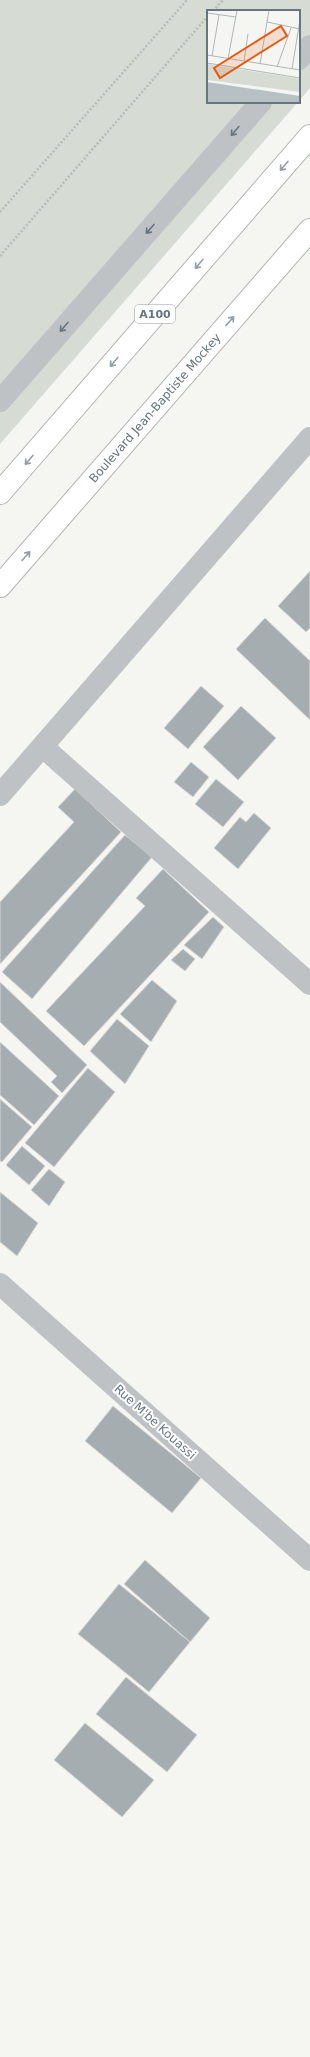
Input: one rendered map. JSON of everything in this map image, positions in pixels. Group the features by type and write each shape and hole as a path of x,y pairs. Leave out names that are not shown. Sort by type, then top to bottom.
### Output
{"highway":[{"name":"A100","path":"0,493 310,136"},
{"name":"Boulevard Jean-Baptiste Mockey","path":"0,586 310,230"}],"street":[{"path":"300,58 310,46"},
{"path":"0,401 260,103"},
{"path":"0,795 309,441"},
{"path":"43,747 310,984"},
{"name":"Rue M'be Kouassi","path":"0,1284 310,1560"}],"path":[{"path":"0,212 187,0"},
{"path":"214,10 223,0"},
{"path":"0,256 207,17"}],"shaded area":[{"path":"0,0 310,0 310,88 300,100 300,10 207,10 207,103 297,103 0,444"}],"building":[{"path":"310,571 310,628 306,632 278,606"},
{"path":"265,618 310,661 310,720 236,649"},
{"path":"201,686 224,706 188,749 164,728"},
{"path":"241,706 276,738 238,780 203,747"},
{"path":"191,762 209,777 193,797 174,782"},
{"path":"216,779 244,802 223,827 195,804"},
{"path":"75,789 121,832 0,964 0,902 74,822 58,807"},
{"path":"254,813 271,828 238,869 214,848 240,817 246,822"},
{"path":"125,835 152,857 32,999 2,972"},
{"path":"163,869 209,912 84,1046 46,1011 145,906 136,898"},
{"path":"213,917 224,927 202,959 184,945"},
{"path":"183,949 195,959 185,971 171,960"},
{"path":"152,980 177,1001 151,1042 120,1014"},
{"path":"0,982 87,1065 62,1093 51,1082 57,1076 0,1022"},
{"path":"117,1019 149,1046 125,1084 90,1051"},
{"path":"0,1042 59,1096 34,1125 0,1095"},
{"path":"88,1068 115,1092 54,1167 25,1143"},
{"path":"0,1099 32,1127 2,1162 0,1161"},
{"path":"22,1146 45,1166 29,1185 6,1165"},
{"path":"49,1169 65,1182 49,1206 31,1190"},
{"path":"0,1192 38,1223 17,1256 0,1242"},
{"path":"113,1406 201,1478 172,1513 85,1441"},
{"path":"145,1560 210,1618 190,1642 124,1584"},
{"path":"119,1584 190,1642 149,1692 78,1634"},
{"path":"126,1677 197,1735 167,1772 96,1714"},
{"path":"85,1723 154,1780 122,1817 54,1760"}]}
